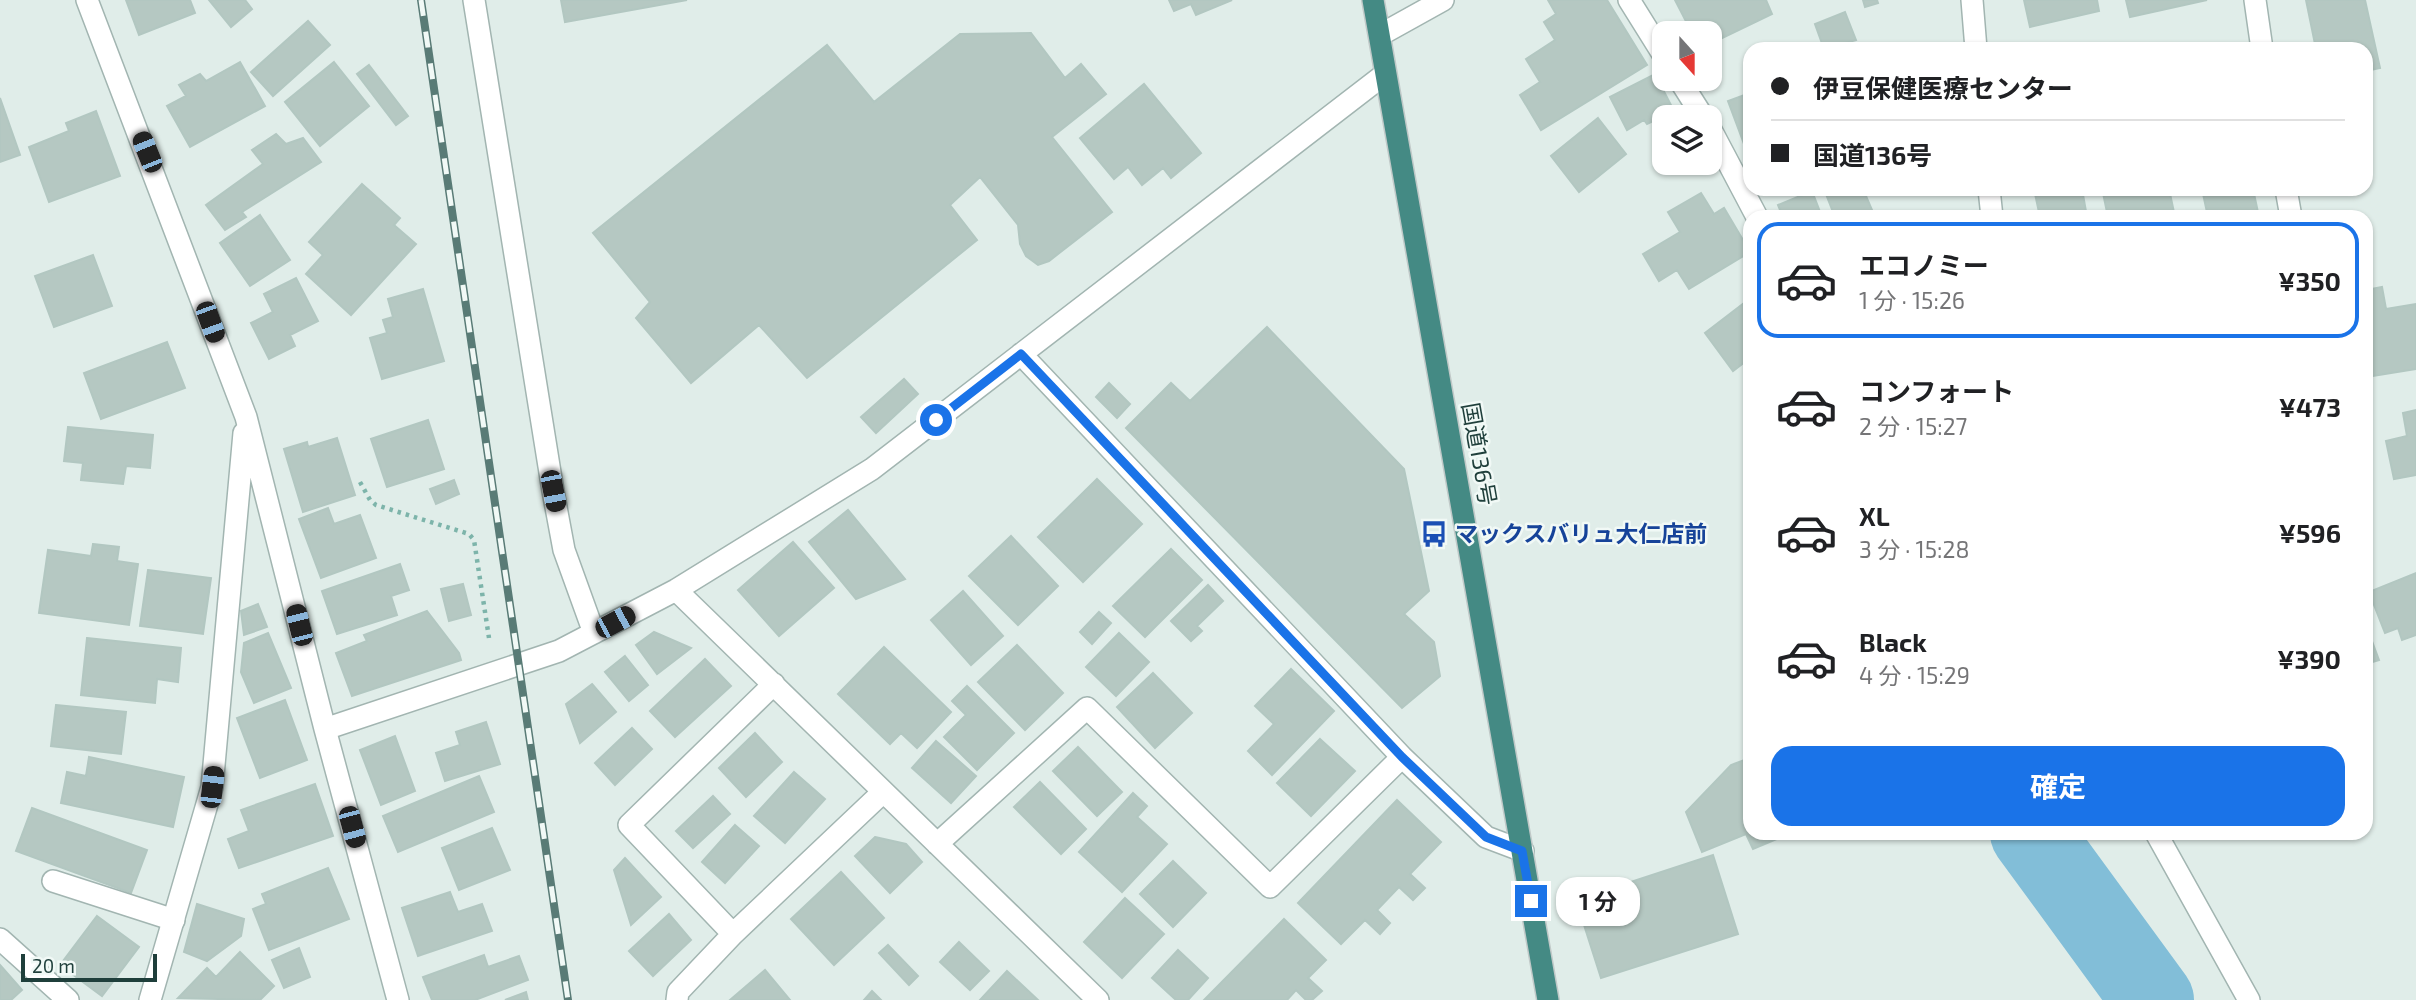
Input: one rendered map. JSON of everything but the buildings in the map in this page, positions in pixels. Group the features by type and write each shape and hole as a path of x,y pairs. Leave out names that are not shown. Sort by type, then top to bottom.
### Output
{"highway":[{"name":"国道136号","path":"1373,0 1548,1000"}],"street":[{"path":"87,0 246,417 325,729 398,1000"},
{"path":"474,0 564,550 594,633"},
{"path":"1380,35 1443,0"},
{"path":"1629,0 1652,37"},
{"path":"1972,0 1975,42"},
{"path":"2255,0 2261,42"},
{"path":"325,729 559,651 676,590 872,469 1385,74"},
{"path":"1722,151 1743,190"},
{"path":"1021,354 1402,757 1486,837 1522,851"},
{"path":"150,1000 212,787 246,417"},
{"path":"676,590 1098,1000"},
{"path":"733,934 629,825 774,684"},
{"path":"937,844 1087,708 1270,887 1402,757"},
{"path":"677,1000 678,992 733,934 883,792"},
{"path":"2160,840 2249,1000"},
{"path":"53,881 174,920"},
{"path":"0,939 68,1000"}],"path":[{"path":"360,482 376,505 455,529 468,534 474,540 494,674"}],"waterway":[{"path":"2036,840 2153,1000"}],"railway":[{"path":"421,0 568,1000"}],"place":[{"name":"マックスバリュ大仁店前","path":"1434,534"}],"route":[{"path":"936,420 1021,354 1402,757 1486,837 1522,851 1531,901"}]}
